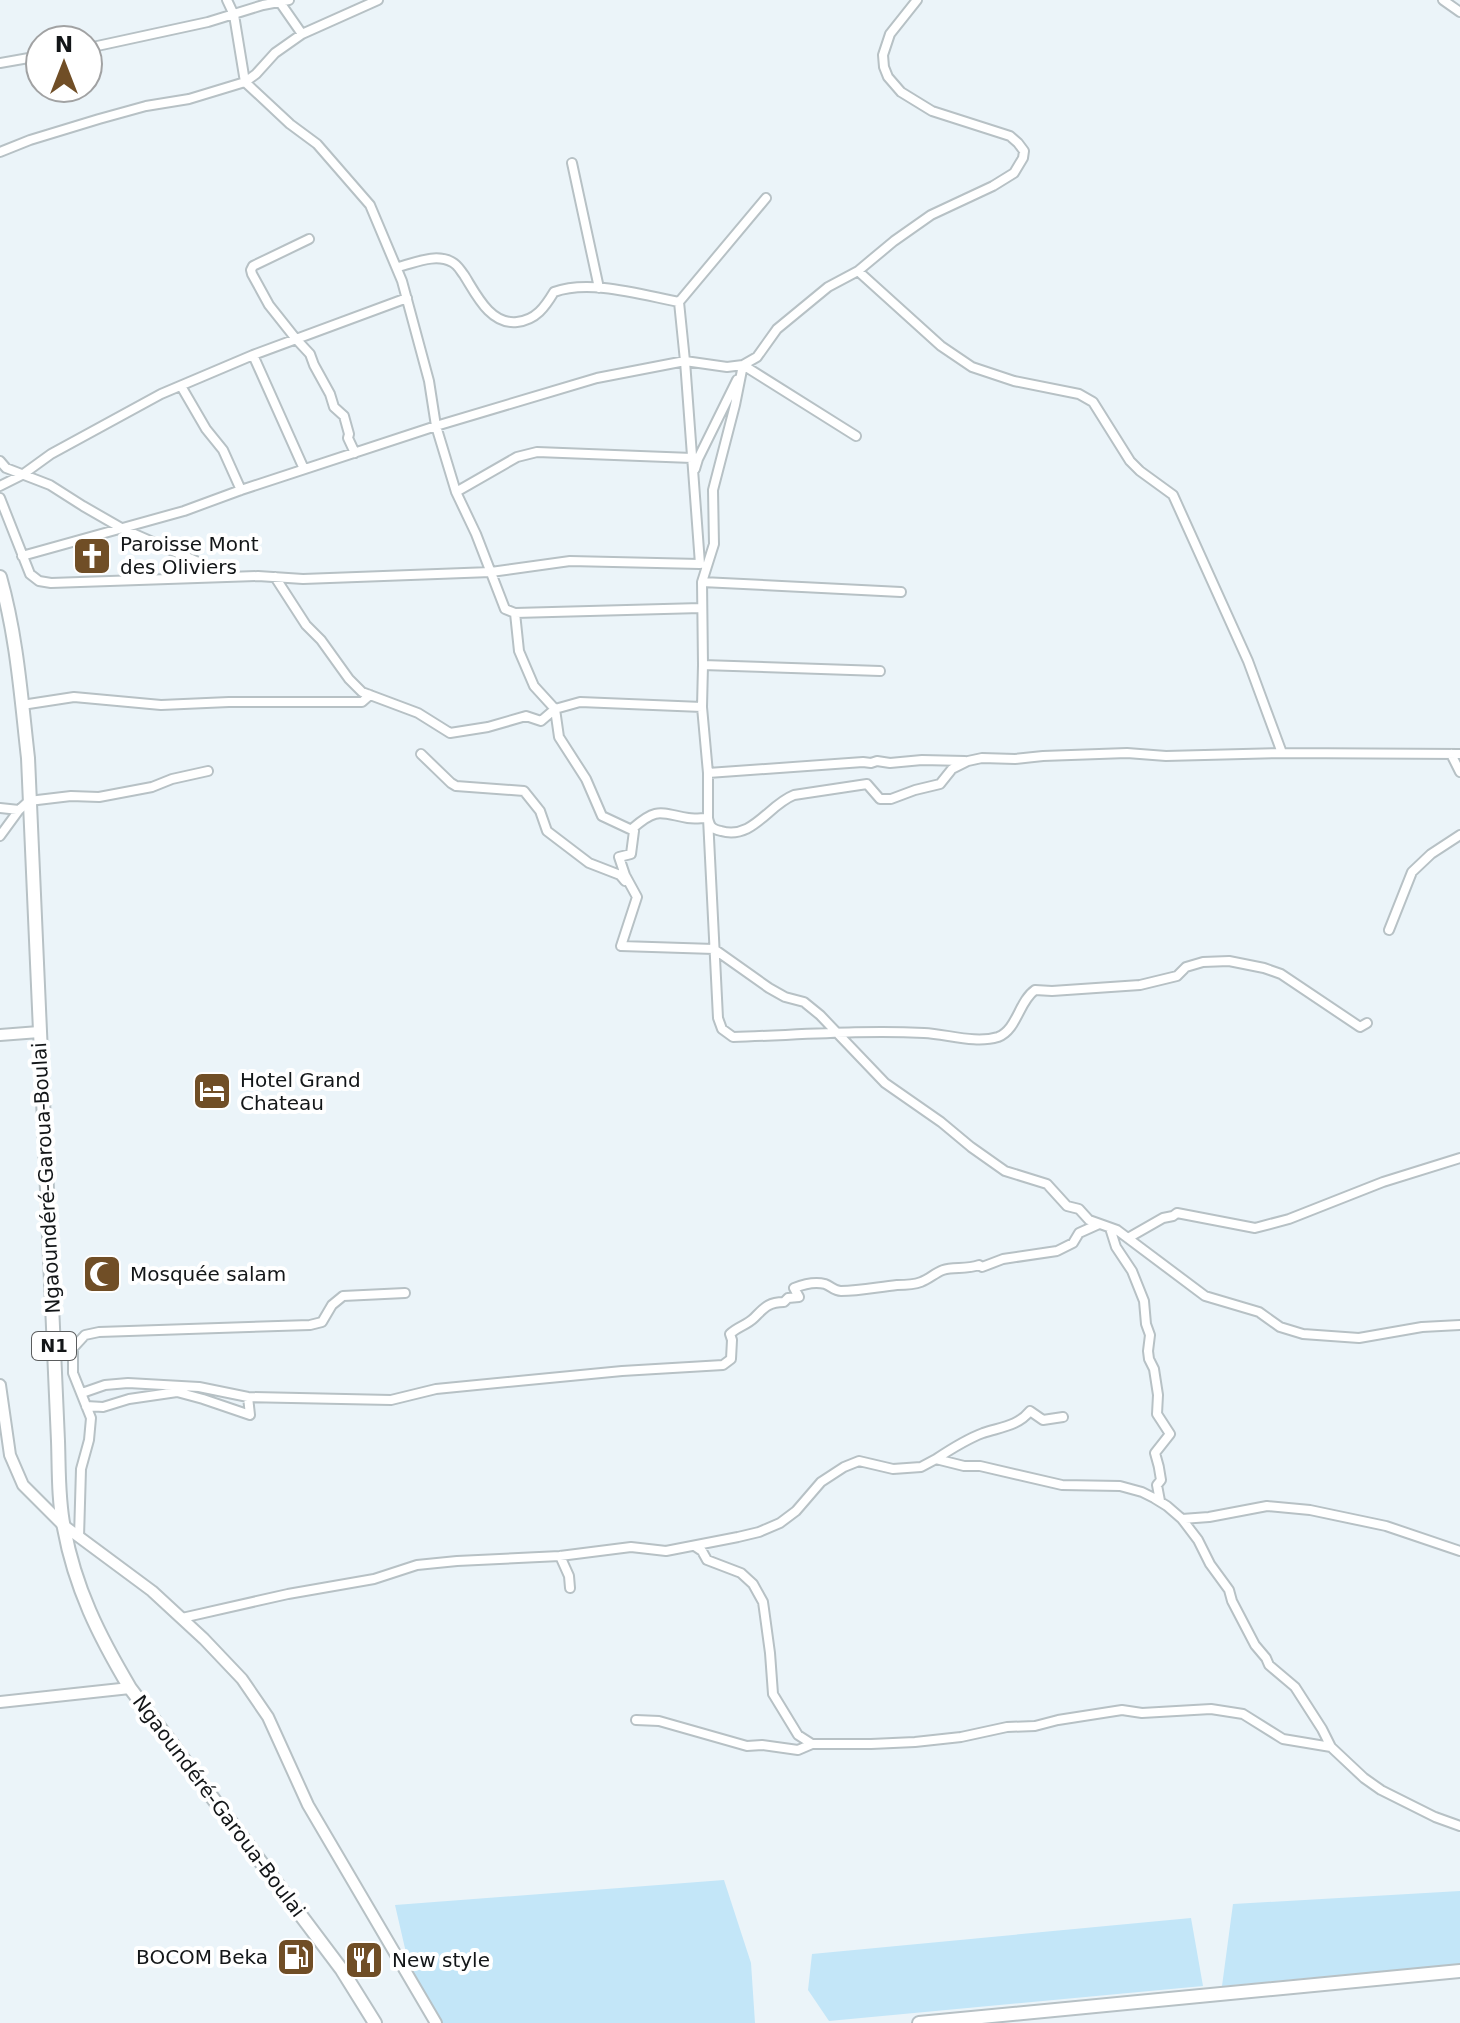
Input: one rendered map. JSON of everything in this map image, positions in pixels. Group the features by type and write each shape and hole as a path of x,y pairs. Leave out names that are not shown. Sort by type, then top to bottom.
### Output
{"main road":[{"name":"Ngaoundéré-Garoua-Boulai","path":"0,577 17,651 28,758 24,806 39,1032 63,1525 72,1565 104,1644 130,1688 342,1970 375,2023"},
{"path":"919,2023 1460,1971"}],"street":[{"path":"227,0 234,15 245,82 279,115 317,144 370,205 398,267 429,381 436,426 456,492 505,609 515,613 701,608"},
{"path":"104,45 289,0"},
{"path":"0,152 99,119 146,106 189,99 245,82 275,53 302,34 378,0"},
{"path":"22,556 184,511 436,426 597,378 685,361 711,366 743,365 757,357 777,329 828,287 858,271 931,215 1014,173 1023,158 1022,148 1010,136 932,111 893,84 884,67 883,55 890,34 917,0"},
{"path":"1443,0 1460,12"},
{"path":"279,1 302,34"},
{"path":"0,63 24,59"},
{"path":"572,163 599,288"},
{"path":"0,498 30,574 39,581 51,583 491,572 570,561 700,564 679,302 766,198"},
{"path":"309,239 253,266 251,270 269,305 310,354 334,407 344,416 348,438 355,453"},
{"path":"398,267 433,258 456,263 485,307 497,318 514,323 533,319 554,292 569,287 587,286 679,302"},
{"path":"858,271 941,346 972,367 1014,381 1079,394 1093,402 1130,461 1173,495 1248,661 1282,753"},
{"path":"0,486 108,422 181,386 253,355 407,298"},
{"path":"253,355 304,469"},
{"path":"743,365 856,436"},
{"path":"694,476 698,459 743,365"},
{"path":"743,365 713,490 714,544 702,582 701,608 702,707 708,773 714,949 718,1018 722,1029 733,1037 925,1033 983,1039 1000,1036 1008,1030 1025,1000 1035,990 1140,985 1177,976 1186,967 1215,961 1229,961 1281,974 1360,1027 1367,1023"},
{"path":"181,386 206,429 223,450 241,490"},
{"path":"456,492 517,457 537,452 692,458"},
{"path":"0,461 6,468 50,485 123,529 231,577"},
{"path":"275,577 306,625 355,686 362,692 418,713 450,733 488,727 526,716 541,721 555,709 580,702 702,707"},
{"path":"702,582 901,592"},
{"path":"515,613 519,651 534,686 555,709 559,737 586,779 602,816 634,831"},
{"path":"703,665 880,671"},
{"path":"22,705 74,697 161,705 362,702 370,695"},
{"path":"708,773 877,761 968,761 1127,753 1166,756 1455,754 1460,772"},
{"path":"421,754 456,786 524,791 540,811 547,831 589,863 620,875 634,891"},
{"path":"708,818 713,829 739,833 748,830 784,799 808,792 867,784 880,799 891,799 940,784 952,769 968,761"},
{"path":"0,808 71,796 99,797 152,787 208,771"},
{"path":"0,836 24,806"},
{"path":"708,818 693,819 660,812 633,828 631,854 619,857 637,897 621,946 714,949 769,988 785,997 804,1002 885,1083 971,1147 1005,1171 1047,1184 1067,1206 1079,1209 1089,1220 1117,1230 1205,1296 1259,1312 1280,1327 1303,1334 1359,1338 1422,1327 1460,1325"},
{"path":"1389,930 1412,872 1431,854 1460,835"},
{"path":"0,1035 39,1032"},
{"path":"1128,1238 1177,1213 1255,1228 1289,1219 1383,1182 1460,1158"},
{"path":"82,1393 105,1385 128,1383 199,1387 248,1397 391,1400 436,1389 622,1371 723,1365 731,1359 732,1331 752,1321 767,1304 799,1297 794,1288 798,1286 819,1283 844,1291 909,1285 923,1282 945,1269 982,1267 1003,1259 1057,1251 1073,1243 1079,1233 1099,1224"},
{"path":"1110,1228 1116,1247 1132,1271 1144,1301 1150,1335 1149,1359 1154,1369 1158,1395 1157,1414 1170,1434 1155,1453 1159,1461 1161,1480 1157,1485 1161,1502"},
{"path":"79,1537 81,1469 91,1418 73,1373 73,1348 85,1335 310,1325 322,1322 332,1305 343,1296 405,1293"},
{"path":"0,1385 10,1455 23,1485 63,1525 152,1591 242,1679 268,1717 308,1805 436,2023"},
{"path":"86,1406 103,1407 129,1399 177,1392 250,1415 248,1397"},
{"path":"182,1618 288,1594 374,1579 417,1565 560,1556 631,1547 666,1551 695,1547 759,1532 780,1523 796,1511 821,1482 859,1461 893,1469 921,1467 970,1439 1023,1420 1030,1411 1043,1420 1063,1417"},
{"path":"936,1459 1062,1485 1120,1486 1142,1492 1161,1502 1182,1519 1198,1540 1210,1564 1229,1590 1255,1645 1269,1665 1295,1687 1331,1747 1381,1790 1460,1826"},
{"path":"1182,1519 1193,1520 1267,1506 1310,1510 1386,1526 1460,1551"},
{"path":"695,1547 702,1551 707,1560 741,1573 753,1584 763,1602 773,1694 798,1735 812,1744"},
{"path":"560,1556 569,1576 570,1588"},
{"path":"4,1702 130,1688"},
{"path":"636,1720 659,1721 747,1746 798,1750 812,1744 915,1742 961,1737 1122,1710 1142,1713 1211,1709 1243,1714 1283,1739 1331,1747"}],"shaded area":[{"path":"724,1880 751,1963 755,2023 436,2023 407,1957 395,1905"},
{"path":"1460,1891 1460,1964 1222,1986 1233,1904"},
{"path":"1191,1918 1203,1986 829,2021 808,1990 812,1954"}],"place":[{"name":"Paroisse Mont des Oliviers","path":"92,556"},
{"name":"Hotel Grand Chateau","path":"212,1091"},
{"name":"Mosquée salam","path":"102,1274"},
{"name":"BOCOM Beka","path":"296,1957"},
{"name":"New style","path":"364,1960"}]}
